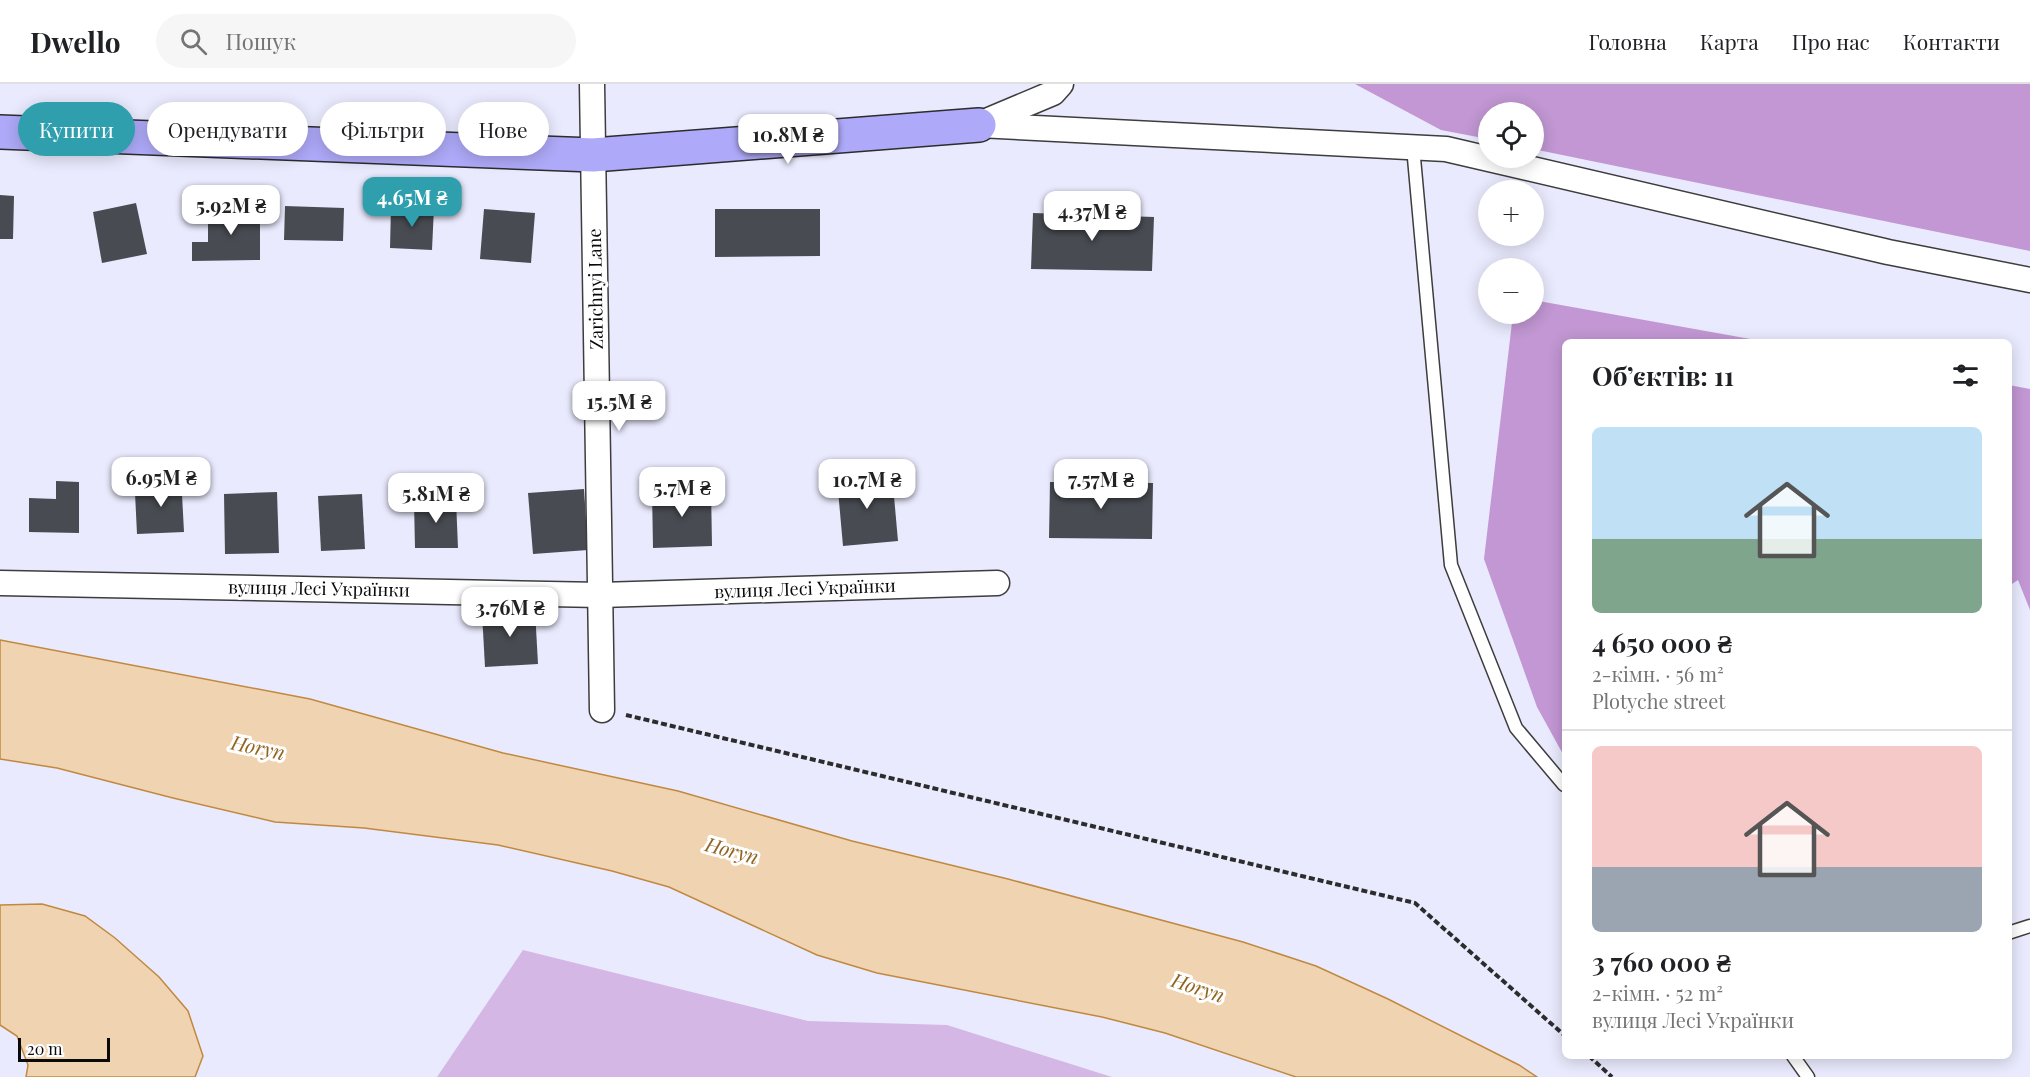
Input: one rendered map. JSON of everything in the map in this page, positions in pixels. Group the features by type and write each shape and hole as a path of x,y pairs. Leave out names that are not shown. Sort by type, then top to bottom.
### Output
{"street":[{"name":"Zarichnyi Lane","path":"592,84 602,710"},
{"path":"979,124 1053,93 1060,84"},
{"path":"0,132 593,155 979,124 1446,149 1888,252 2030,280"},
{"name":"вулиця Лесі Українки","path":"0,583 601,595 998,583"}],"lane":[{"path":"1413,147 1451,565 1516,728 1562,783"},
{"path":"2012,932 2030,926"},
{"path":"1795,1059 1808,1077"}],"path":[{"path":"602,710 1415,903 1562,1033"},
{"path":"1591,1059 1612,1077"}],"shaded area":[{"path":"1355,84 2030,84 2030,251 1544,151 1544,102 1478,102 1478,137 1441,130"},
{"path":"1544,302 1750,339 1562,339 1562,752 1537,707 1484,559 1512,324 1544,324"},
{"path":"2012,386 2030,389 2030,610 2018,580 2012,584"},
{"path":"523,950 808,1021 947,1025 1112,1077 437,1077"}],"water":[{"name":"Horyn","path":"0,640 310,699 503,753 678,791 852,841 1008,879 1243,942 1316,966 1388,999 1519,1065 1537,1077 1296,1077 1165,1033 1102,1017 877,973 817,955 669,887 612,871 498,845 364,828 275,822 57,768 0,759"},
{"path":"42,904 85,916 115,938 159,977 188,1011 203,1056 195,1077 26,1077 28,1065 17,1036 0,1025 0,905"}],"building":[{"path":"0,195 14,196 13,239 0,239"},
{"path":"136,203 147,254 102,263 93,212"},
{"path":"285,206 344,208 343,241 284,240"},
{"path":"391,206 434,207 432,250 390,248"},
{"path":"260,207 260,260 192,261 192,242 208,242 208,208"},
{"path":"484,209 535,213 531,263 480,259"},
{"path":"715,209 820,209 820,256 715,257"},
{"path":"1033,213 1154,217 1152,271 1031,269"},
{"path":"892,474 898,541 843,546 837,479"},
{"path":"181,475 184,532 137,534 135,493 159,491 158,476"},
{"path":"56,481 79,482 79,533 29,532 29,498 56,499"},
{"path":"1050,482 1153,483 1152,539 1049,538"},
{"path":"711,488 712,546 653,548 652,490"},
{"path":"584,489 588,550 533,554 528,493"},
{"path":"277,492 279,553 225,554 224,494"},
{"path":"362,494 365,549 321,551 318,496"},
{"path":"456,500 458,548 415,548 414,501"},
{"path":"535,610 538,664 485,667 482,613"}]}
